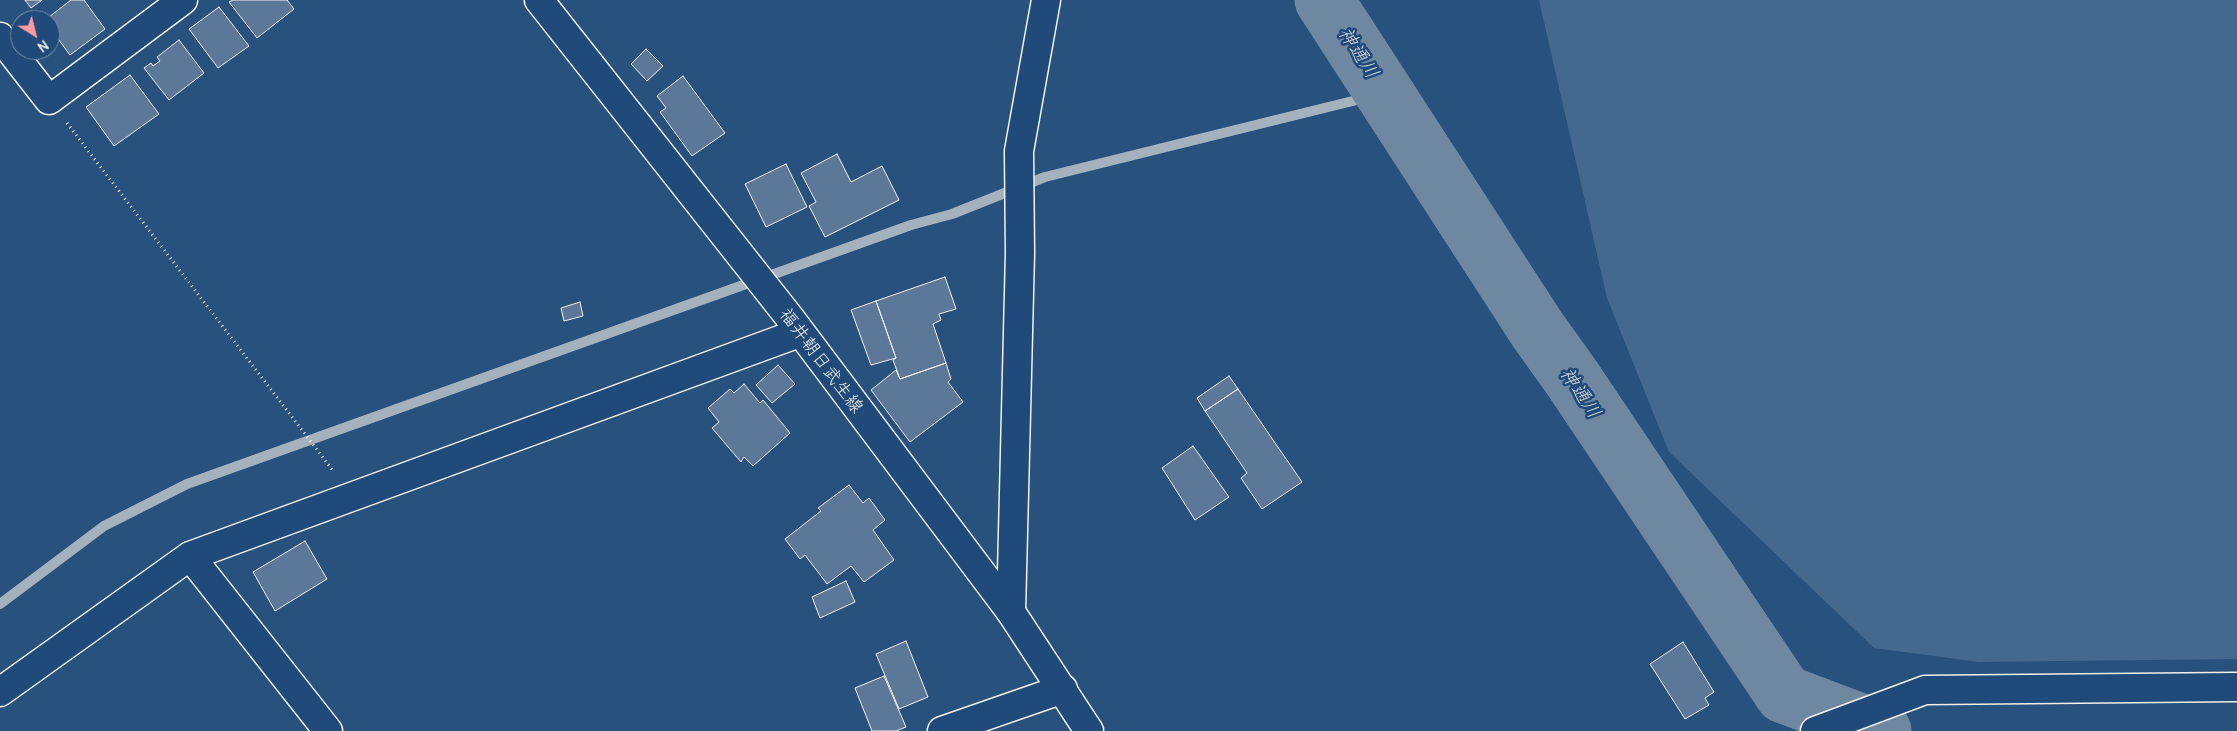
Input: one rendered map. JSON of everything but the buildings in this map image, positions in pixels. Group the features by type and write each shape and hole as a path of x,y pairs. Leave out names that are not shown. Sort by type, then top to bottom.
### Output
{"street":[{"path":"0,37 49,100 182,0"},
{"name":"福井朝日武生線","path":"539,0 744,258 1010,612 1063,688 1089,731"},
{"path":"1010,612 1020,253 1019,151 1046,0"},
{"path":"0,692 190,556 352,496 794,326"},
{"path":"190,556 328,731"},
{"path":"1816,731 1924,690 2237,687"},
{"path":"942,731 1063,688"}],"path":[{"path":"49,100 352,496"}],"shaded area":[{"path":"1539,0 2237,0 2237,659 1979,662 1874,648 1669,452 1607,298"}],"waterway":[{"name":"神通川","path":"1324,0 1537,329 1572,378 1784,694 1882,731"},
{"path":"0,604 104,526 187,484 911,225 952,214 1045,177 1385,93"}]}
